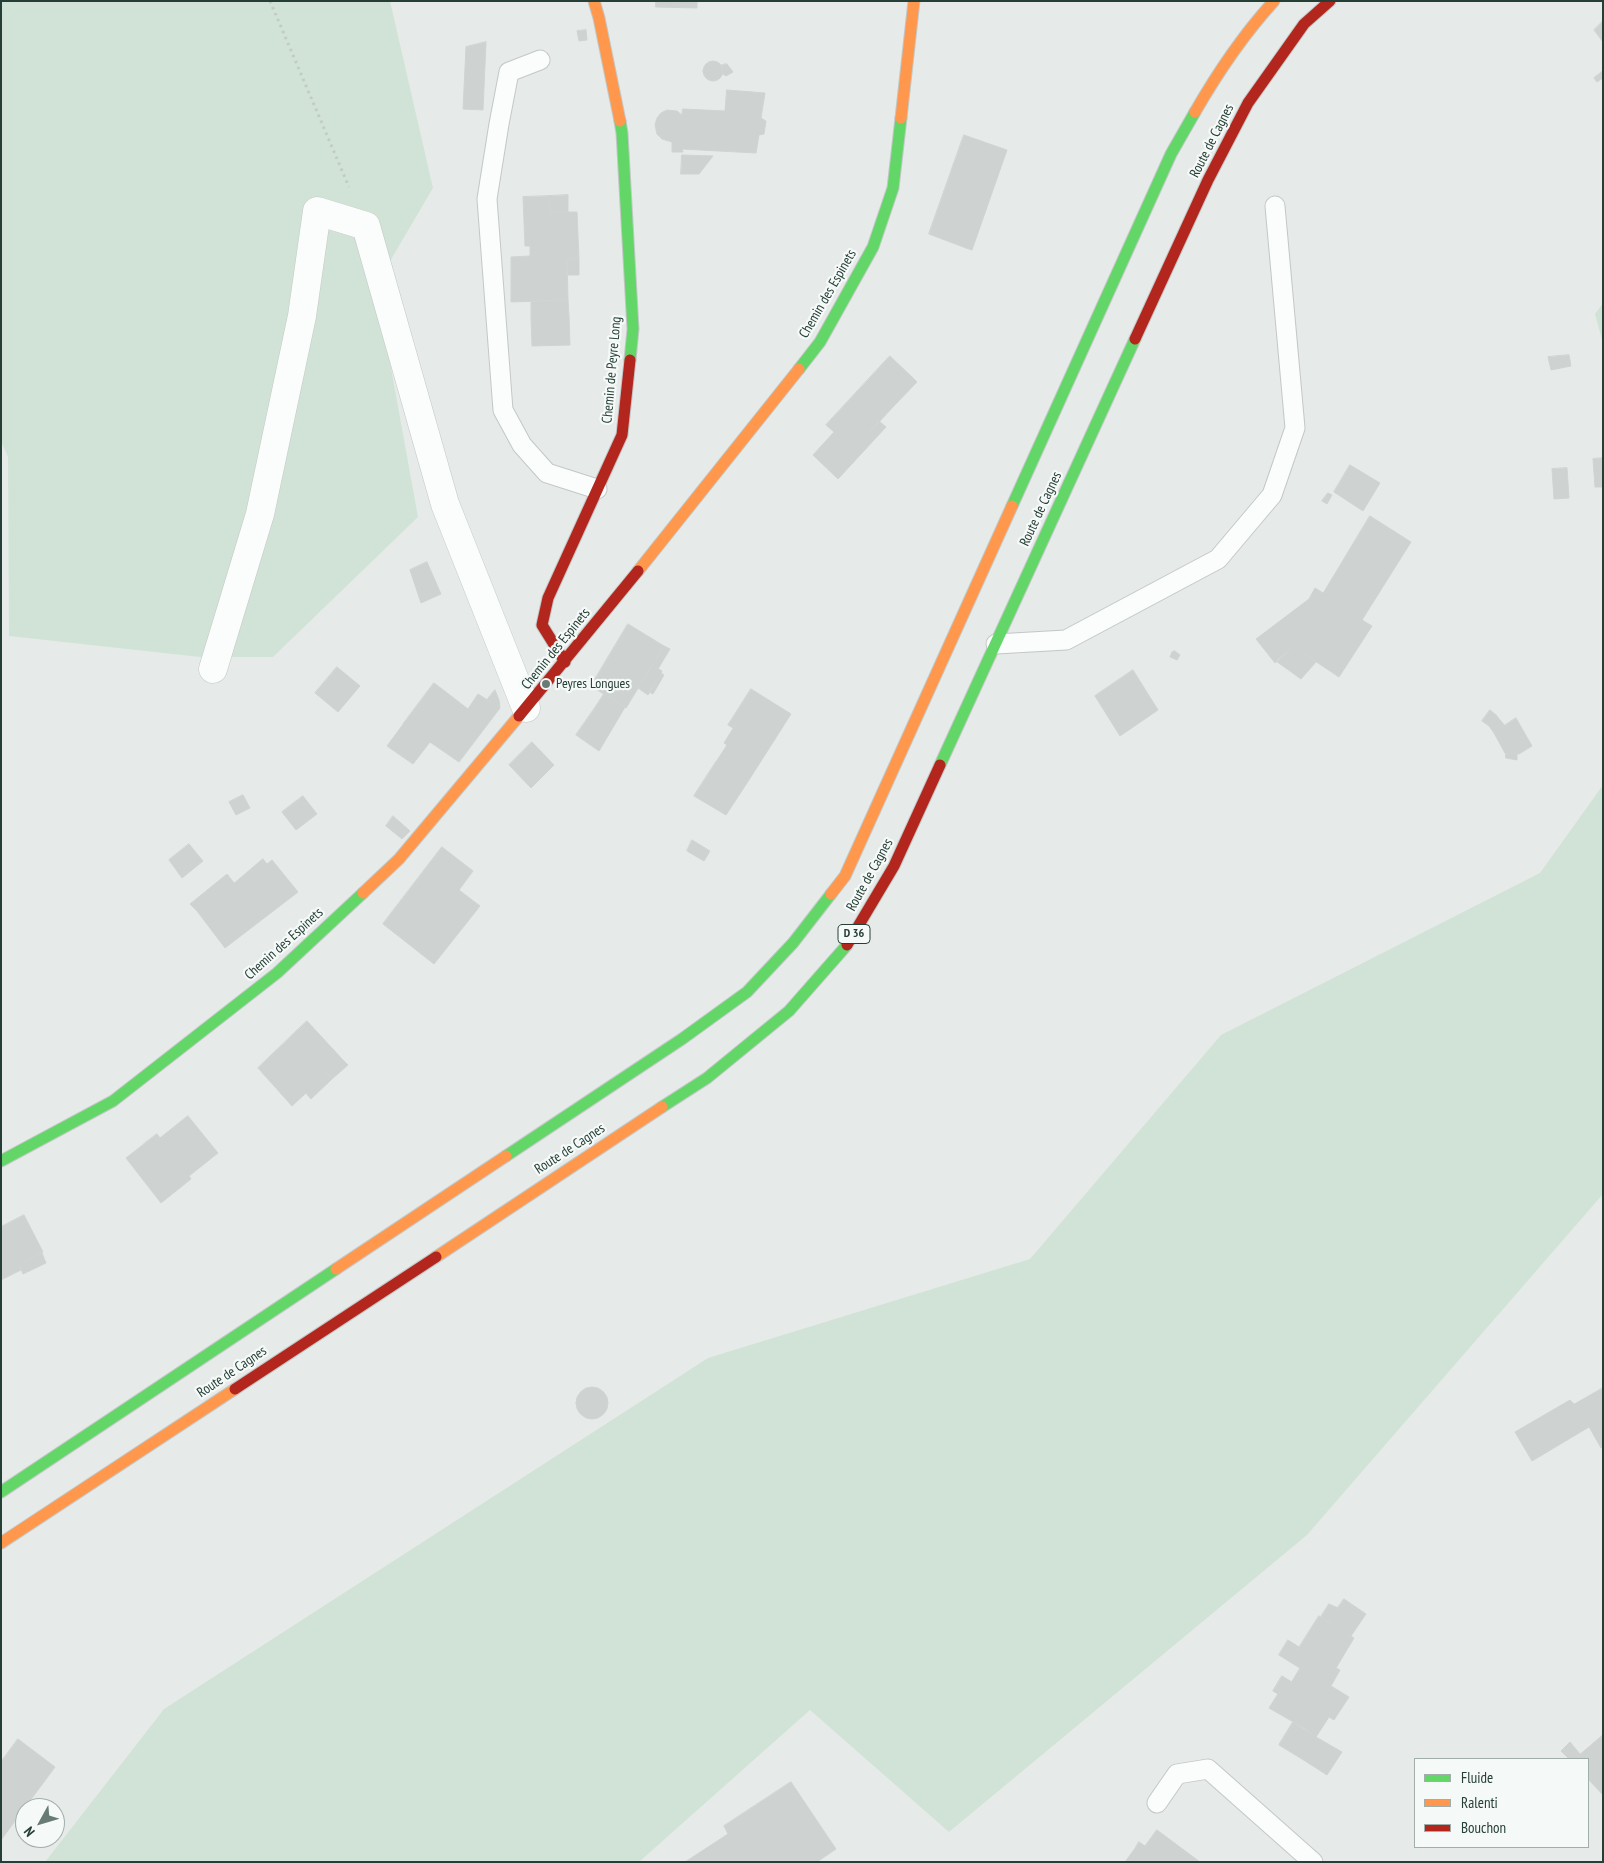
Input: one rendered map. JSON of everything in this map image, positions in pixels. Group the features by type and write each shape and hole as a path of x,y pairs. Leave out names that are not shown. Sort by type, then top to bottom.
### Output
{"main road":[{"name":"Chemin de Peyre Long","path":"565,662 542,625 548,598 622,435 633,329 622,133 594,1"},
{"name":"Chemin des Espinets","path":"1,1161 113,1101 277,973 399,859 565,662 820,342 873,247 893,188 914,1"},
{"name":"Route de Cagnes","path":"1,1492 682,1039 747,992 793,943 845,876 1171,154 1211,81 1262,13 1274,1"},
{"name":"Route de Cagnes","path":"1,1543 707,1078 789,1011 847,946 894,866 1208,180 1244,111 1304,24 1330,1"}],"street":[{"path":"213,669 260,514 302,316 318,211 366,226 446,504 526,708"}],"lane":[{"path":"540,60 509,72 498,124 487,199 503,410 522,445 547,473 597,489"},
{"path":"996,644 1066,640 1218,559 1272,495 1295,428 1274,206"},
{"path":"1157,1803 1177,1774 1208,1769 1313,1862"}],"path":[{"path":"270,1 366,226"}],"green space":[{"path":"1,1 390,1 433,188 376,285 418,517 273,657 200,657 9,636 8,457 1,441"},
{"path":"1603,303 1603,343 1595,314"},
{"path":"1603,785 1603,1194 1307,1535 949,1832 810,1710 639,1862 45,1862 56,1848 65,1848 65,1836 164,1709 708,1358 1030,1259 1221,1035 1540,873"}],"building":[{"path":"656,1 697,1 697,8 656,7"},
{"path":"1603,21 1603,42 1594,30"},
{"path":"586,30 587,40 579,41 577,31"},
{"path":"486,42 483,110 463,109 466,47"},
{"path":"713,61 720,64 723,71 720,78 713,81 706,78 703,71 706,64"},
{"path":"727,64 733,72 726,76 723,74 722,65"},
{"path":"1603,71 1603,78 1597,82 1594,78"},
{"path":"727,90 765,93 761,118 766,121 764,134 759,135 756,153 682,149 683,152 672,152 672,142 662,139 657,134 655,125 661,113 667,110 677,111 684,117 724,119"},
{"path":"683,109 725,111 724,119 684,117 682,115"},
{"path":"964,135 1001,148 966,248 929,234"},
{"path":"1001,148 1007,150 972,250 966,248"},
{"path":"682,155 713,156 699,174 681,174"},
{"path":"568,195 568,212 549,212 549,196"},
{"path":"549,196 549,212 577,212 579,259 567,259 568,300 511,302 511,257 530,256 530,246 525,246 523,197"},
{"path":"567,259 579,259 579,275 567,275"},
{"path":"568,300 569,316 531,317 531,301"},
{"path":"569,316 570,345 532,346 531,317"},
{"path":"1569,355 1571,366 1551,370 1548,357"},
{"path":"890,356 912,377 887,403 892,408 868,434 874,440 838,479 813,455 834,432 826,425"},
{"path":"912,377 917,382 892,408 887,403"},
{"path":"879,421 886,427 874,440 868,434"},
{"path":"1603,458 1603,487 1595,487 1593,459"},
{"path":"1350,465 1380,483 1363,511 1334,492"},
{"path":"1567,468 1569,498 1554,499 1552,469"},
{"path":"1328,493 1332,495 1327,504 1322,501"},
{"path":"1370,516 1411,542 1362,620 1372,626 1339,677 1294,647 1275,663 1256,639 1309,599 1315,588 1323,593"},
{"path":"427,562 441,594 421,603 410,570"},
{"path":"628,624 664,646 626,708 591,686"},
{"path":"664,646 670,649 658,669 652,665"},
{"path":"1294,647 1316,662 1301,679 1276,661"},
{"path":"1175,651 1180,655 1177,660 1170,657 1172,652"},
{"path":"652,665 662,671 648,695 638,688"},
{"path":"337,667 360,686 338,712 315,693"},
{"path":"1133,670 1158,710 1120,736 1095,696"},
{"path":"661,673 664,675 653,694 649,692"},
{"path":"434,683 442,689 413,729 404,723"},
{"path":"442,689 468,709 478,694 500,708 459,762 430,742 413,764 387,746 404,723 413,729"},
{"path":"751,689 783,709 760,741 770,747 747,783 716,762 727,745 724,743 739,719 734,716"},
{"path":"495,690 499,700 500,708 487,700"},
{"path":"604,694 625,707 618,719 597,705"},
{"path":"597,705 618,719 599,751 576,735"},
{"path":"783,709 791,714 770,747 760,741"},
{"path":"1490,710 1496,715 1489,726 1482,721"},
{"path":"1496,715 1505,726 1494,733 1489,726"},
{"path":"734,716 739,719 733,728 728,725"},
{"path":"1516,718 1532,746 1519,754 1505,753 1494,733"},
{"path":"532,742 554,765 531,788 509,765"},
{"path":"1506,753 1517,754 1517,760 1506,758"},
{"path":"716,762 747,783 726,815 694,796"},
{"path":"243,795 250,808 236,815 229,802"},
{"path":"303,796 317,814 296,830 282,812"},
{"path":"393,816 410,831 402,839 386,826"},
{"path":"692,840 710,851 704,861 687,851"},
{"path":"189,844 203,861 182,878 169,860"},
{"path":"442,847 473,871 459,890 480,906 434,964 383,924"},
{"path":"263,859 267,864 272,860 298,892 285,902 262,873 231,897 225,889 197,911 190,904 227,874 234,883"},
{"path":"262,873 285,902 225,948 197,911 225,889 231,897"},
{"path":"307,1021 343,1060 327,1074 326,1071 304,1091 306,1093 292,1106 258,1068"},
{"path":"343,1060 348,1065 332,1079 327,1074"},
{"path":"326,1071 332,1079 311,1099 304,1091"},
{"path":"188,1116 218,1153 189,1176 191,1179 161,1203 126,1158 144,1144 147,1148"},
{"path":"157,1134 160,1138 147,1148 144,1144"},
{"path":"24,1215 43,1252 19,1264 21,1270 1,1280 1,1227"},
{"path":"42,1253 46,1263 23,1274 19,1264"},
{"path":"592,1387 598,1388 603,1392 607,1397 607,1409 603,1414 598,1418 592,1419 586,1418 581,1414 577,1409 576,1403 577,1397 581,1392 586,1388"},
{"path":"1603,1388 1603,1427 1598,1419 1588,1425 1589,1427 1532,1461 1515,1432 1570,1400 1574,1404"},
{"path":"1598,1419 1603,1427 1603,1447 1601,1448 1588,1425"},
{"path":"1344,1599 1366,1614 1351,1636 1328,1622"},
{"path":"1329,1604 1338,1608 1328,1622 1321,1617"},
{"path":"1319,1616 1354,1638 1336,1668 1340,1670 1331,1686 1349,1697 1334,1720 1316,1709 1304,1728 1269,1708 1283,1686 1288,1688 1300,1668 1290,1662"},
{"path":"1288,1640 1299,1647 1290,1662 1279,1655"},
{"path":"1282,1676 1292,1682 1288,1688 1283,1686 1278,1694 1273,1691"},
{"path":"1316,1709 1329,1717 1316,1737 1304,1728"},
{"path":"1293,1722 1316,1737 1302,1759 1279,1745"},
{"path":"1603,1735 1603,1795 1589,1780 1589,1758 1568,1758 1561,1751 1570,1742 1580,1754"},
{"path":"1316,1737 1342,1752 1327,1775 1302,1759"},
{"path":"18,1739 55,1767 32,1798 15,1798 15,1821 1,1840 1,1762"},
{"path":"791,1782 836,1849 817,1862 685,1862 728,1834 724,1826"},
{"path":"1157,1830 1200,1862 1125,1862 1136,1847 1141,1851"},
{"path":"1139,1842 1145,1846 1141,1851 1136,1847"}],"traffic: fast":[{"path":"1012,506 1171,154 1195,112"},
{"path":"799,369 820,342 873,247 893,188 901,118"},
{"path":"620,121 633,329 630,360"},
{"path":"940,765 1135,339"},
{"path":"1,1161 113,1101 277,973 363,893"},
{"path":"506,1156 682,1039 747,992 793,943 831,894"},
{"path":"662,1107 707,1078 789,1011 847,945"},
{"path":"1,1492 336,1269"}],"traffic: slow":[{"path":"594,1 620,121"},
{"path":"901,118 914,1"},
{"path":"1195,112 1232,54 1274,1"},
{"path":"638,571 799,369"},
{"path":"831,894 845,876 1012,506"},
{"path":"363,893 399,859 519,716"},
{"path":"436,1257 662,1107"},
{"path":"336,1269 506,1156"},
{"path":"1,1543 235,1389"}],"traffic: jam":[{"path":"1135,339 1208,180 1248,103 1304,24 1330,1"},
{"path":"565,662 542,625 548,598 622,435 630,360"},
{"path":"519,716 638,571"},
{"path":"847,945 894,866 940,765"},
{"path":"235,1389 436,1257"}],"place":[{"name":"Peyres Longues","path":"546,684"}]}
